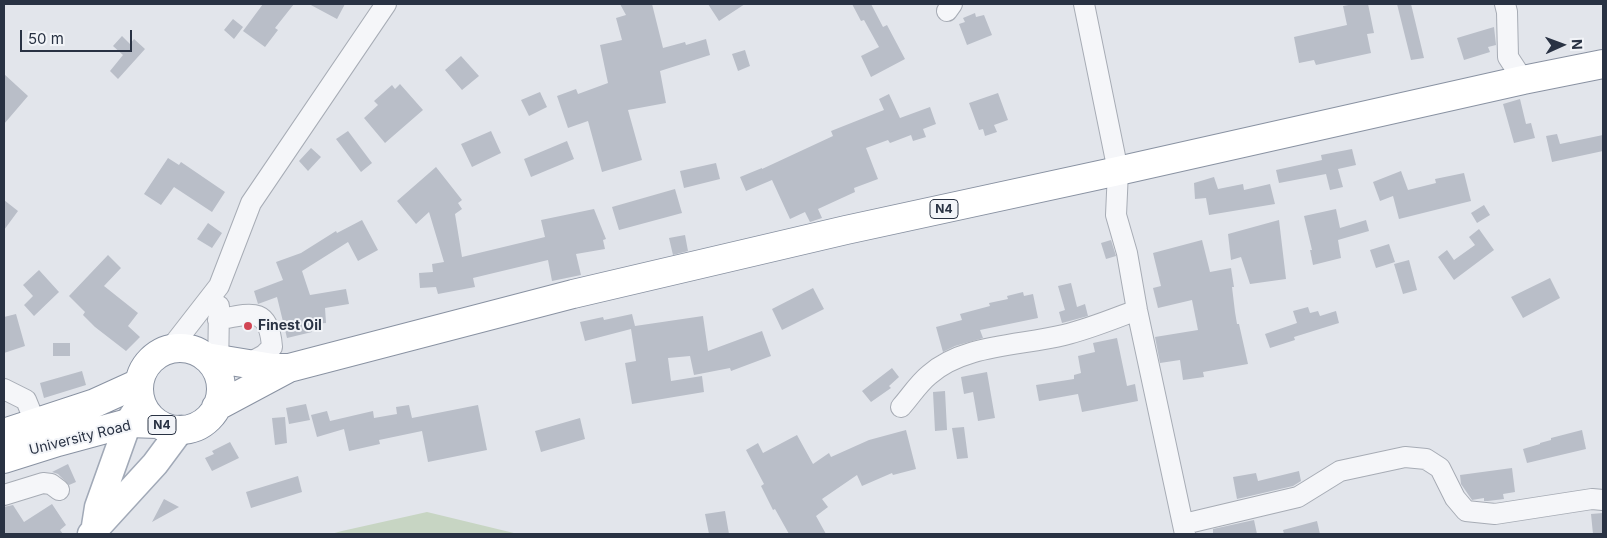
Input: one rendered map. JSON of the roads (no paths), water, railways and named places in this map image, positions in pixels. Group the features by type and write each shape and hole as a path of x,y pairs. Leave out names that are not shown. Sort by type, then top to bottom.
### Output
{"highway":[{"name":"N4","path":"136,403 170,427 195,426 207,419 216,407 289,368 601,288 846,230 1523,80 1602,67"},
{"name":"N4","path":"170,349 189,349 214,364 247,364 289,368"},
{"path":"136,403 142,373 153,358 170,349"},
{"path":"214,364 220,388 216,407"},
{"name":"University Road","path":"4,433 95,403 136,403"},
{"name":"University Road","path":"4,458 58,442 136,403"}],"main road":[{"path":"93,532 98,507 136,403"},
{"path":"93,532 155,464 170,427"}],"street":[{"path":"170,349 219,286 251,203 386,4"},
{"path":"1084,4 1118,171 1116,215 1127,253 1137,310 1184,529 1298,497 1340,470 1404,457 1426,459 1440,468 1455,498 1466,511 1495,514 1592,498 1603,500"},
{"path":"1505,4 1507,12 1508,57 1523,80"},
{"path":"214,364 219,286"},
{"path":"901,407 929,375 956,358 991,348 1064,335 1099,325 1137,310"},
{"path":"218,320 240,315 257,315 266,320 271,332 272,347 264,355 247,364"},
{"path":"4,389 26,400 34,422"},
{"path":"4,495 43,483 51,484 59,490"}],"place":[{"name":"Finest Oil","path":"248,326"}]}
